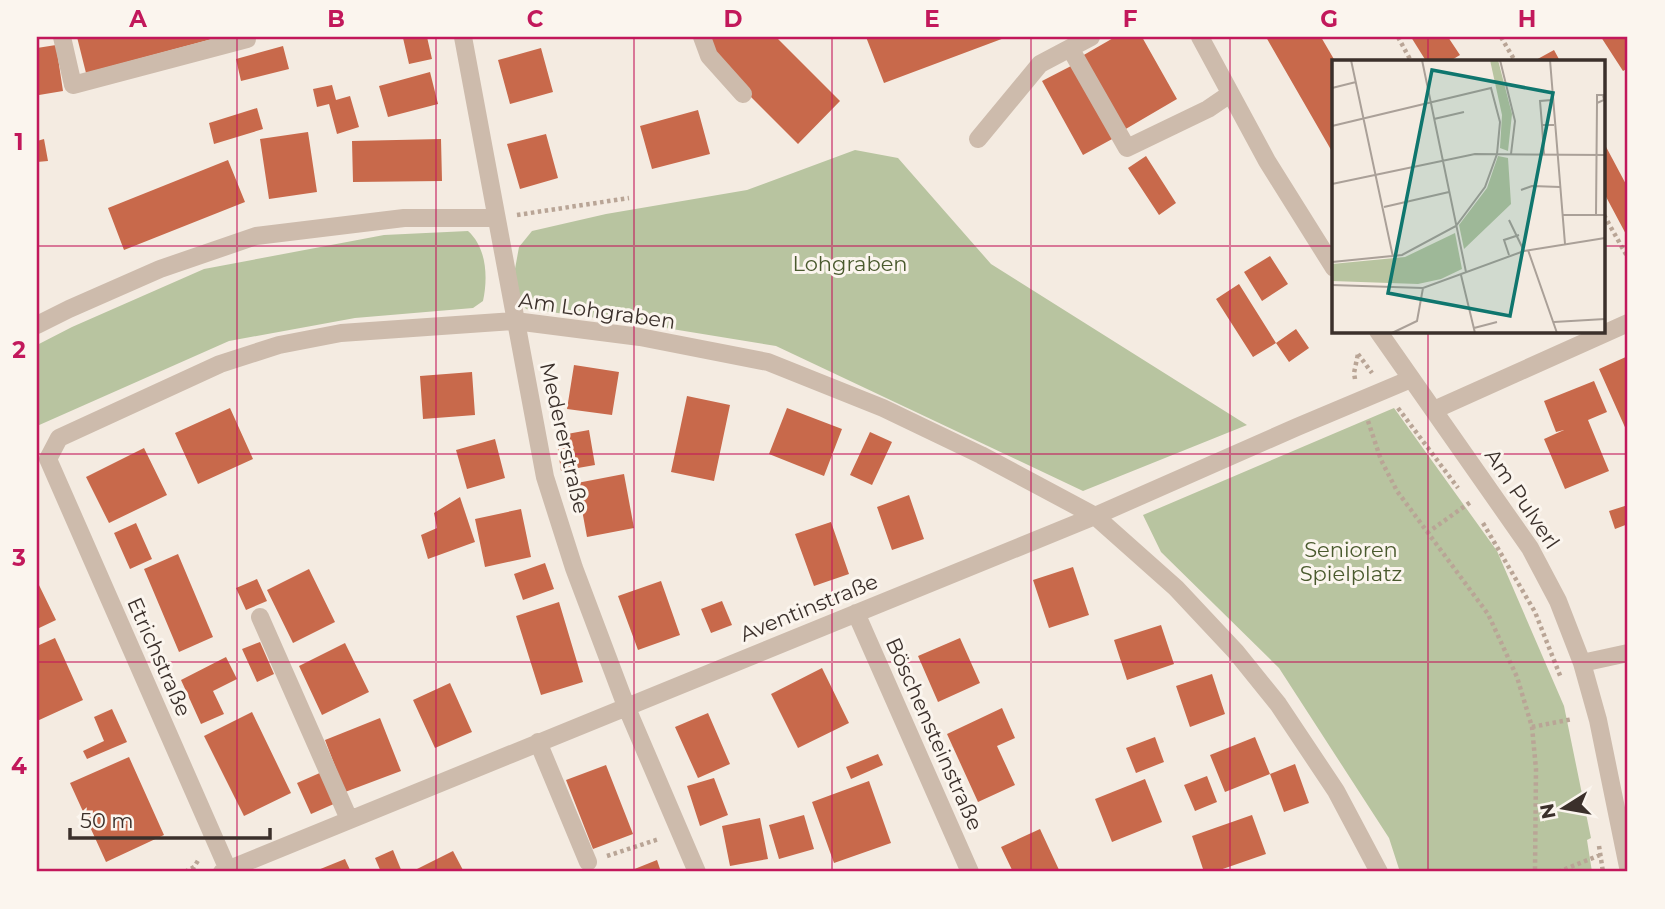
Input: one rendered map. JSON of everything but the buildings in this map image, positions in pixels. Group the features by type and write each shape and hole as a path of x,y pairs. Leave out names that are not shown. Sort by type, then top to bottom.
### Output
{"street":[{"path":"62,37 72,85 249,37"},
{"name":"Medererstraße","path":"463,37 545,477 574,568 626,706 697,872"},
{"path":"702,37 709,55 743,94"},
{"path":"978,139 1041,64 1091,37"},
{"path":"1200,37 1295,207 1332,265"},
{"path":"1070,48 1127,148 1208,110 1230,94"},
{"path":"37,325 160,269 256,236 404,218 495,218"},
{"name":"Am Lohgraben","path":"48,459 59,438 220,364 279,345 341,333 515,321 640,337 768,362 883,408 1095,516 1176,588 1236,652 1278,704 1336,791 1379,872"},
{"path":"1434,410 1628,323"},
{"name":"Am Pulverl","path":"1379,332 1530,548 1558,601 1582,663 1604,745 1628,867"},
{"name":"Aventinstraße","path":"226,871 1095,516 1411,379"},
{"name":"Etrichstraße","path":"48,459 226,871"},
{"name":"Böschensteinstraße","path":"856,614 970,872"},
{"path":"260,617 349,819"},
{"path":"1582,663 1628,653"},
{"path":"538,742 588,862"}],"path":[{"path":"1398,37 1411,60"},
{"path":"1501,37 1515,60"},
{"path":"495,218 629,198"},
{"path":"1606,219 1628,258"},
{"path":"1358,354 1474,510"},
{"path":"1371,431 1381,460 1397,491 1488,614 1517,677 1532,727 1536,769 1535,872"},
{"path":"1427,533 1489,489"},
{"path":"1479,516 1535,612 1563,687"},
{"path":"1570,708 1576,731"},
{"path":"1532,727 1573,719"},
{"path":"588,862 680,832"},
{"path":"1598,842 1603,872"},
{"path":"1558,872 1600,855"},
{"path":"1589,859 1590,866"}],"green space":[{"name":"Lohgraben","path":"855,150 898,158 991,264 1247,425 1083,491 776,346 629,322 526,309 517,295 515,269 519,247 532,231 606,214 747,190"},
{"path":"468,231 479,246 485,273 483,301 473,308 355,318 229,341 37,426 37,345 72,327 204,269 384,235"},
{"name":"Senioren Spielplatz","path":"1394,408 1497,551 1564,706 1591,838 1587,840 1592,872 1400,872 1389,838 1279,668 1161,552 1143,515"}]}
